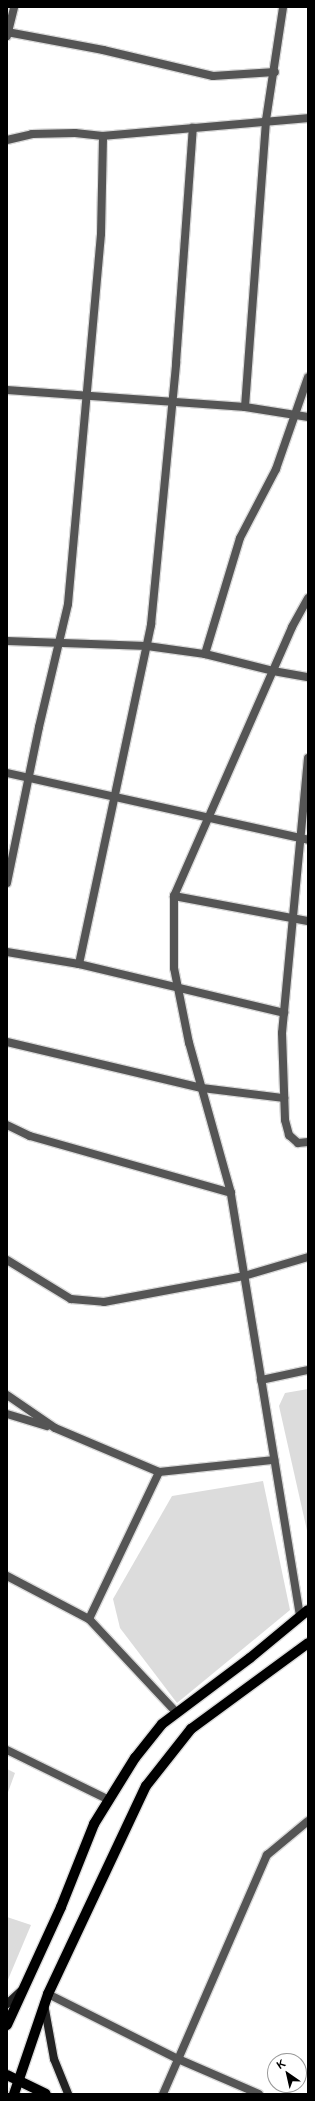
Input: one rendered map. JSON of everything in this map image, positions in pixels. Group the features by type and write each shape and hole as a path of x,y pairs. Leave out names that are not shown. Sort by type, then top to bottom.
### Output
{"main road":[{"path":"7,2025 61,1907 94,1824 135,1758 162,1724 250,1658 304,1613"},
{"path":"14,2094 48,1994 146,1786 191,1729 308,1643"},
{"path":"7,2004 23,1989"},
{"path":"44,2004 54,2058 68,2094"},
{"path":"7,2075 46,2094"}],"street":[{"path":"14,7 7,34 103,50 213,76 275,72"},
{"path":"245,407 266,120 275,72 283,7"},
{"path":"7,140 32,134 75,132 103,136 266,120 308,118"},
{"path":"80,964 113,797 147,646 152,617 172,402 193,128"},
{"path":"7,883 58,643 68,604 101,234 103,136"},
{"path":"205,654 240,538 276,469 287,432 296,415 308,377"},
{"path":"7,390 245,407 308,417"},
{"path":"304,1613 274,1460 231,1193 189,1043 174,968 174,896 209,820 292,627 308,598"},
{"path":"7,641 147,646 205,654 273,671 308,677"},
{"path":"308,758 304,839 293,917 284,1013 284,1098 289,1135 298,1143 308,1142"},
{"path":"7,773 209,820 304,839"},
{"path":"174,896 308,921"},
{"path":"7,952 80,964 178,990 284,1013"},
{"path":"7,1042 202,1088 284,1098"},
{"path":"7,1125 30,1136 231,1193"},
{"path":"7,1260 71,1299 104,1302 244,1276 308,1257"},
{"path":"261,1380 308,1370"},
{"path":"7,1395 55,1428"},
{"path":"7,1414 55,1428 159,1472 274,1460"},
{"path":"89,1619 159,1472"},
{"path":"7,1576 89,1619 178,1713"},
{"path":"7,1750 109,1800"},
{"path":"163,2094 267,1855 308,1821"},
{"path":"48,1994 178,2059 258,2094"}],"shaded area":[{"path":"308,1389 308,1535 279,1406 285,1393"},
{"path":"263,1481 290,1610 177,1703 120,1628 113,1599 172,1496"},
{"path":"7,1769 15,1773 7,1795"},
{"path":"7,1917 31,1925 7,1982"}]}
